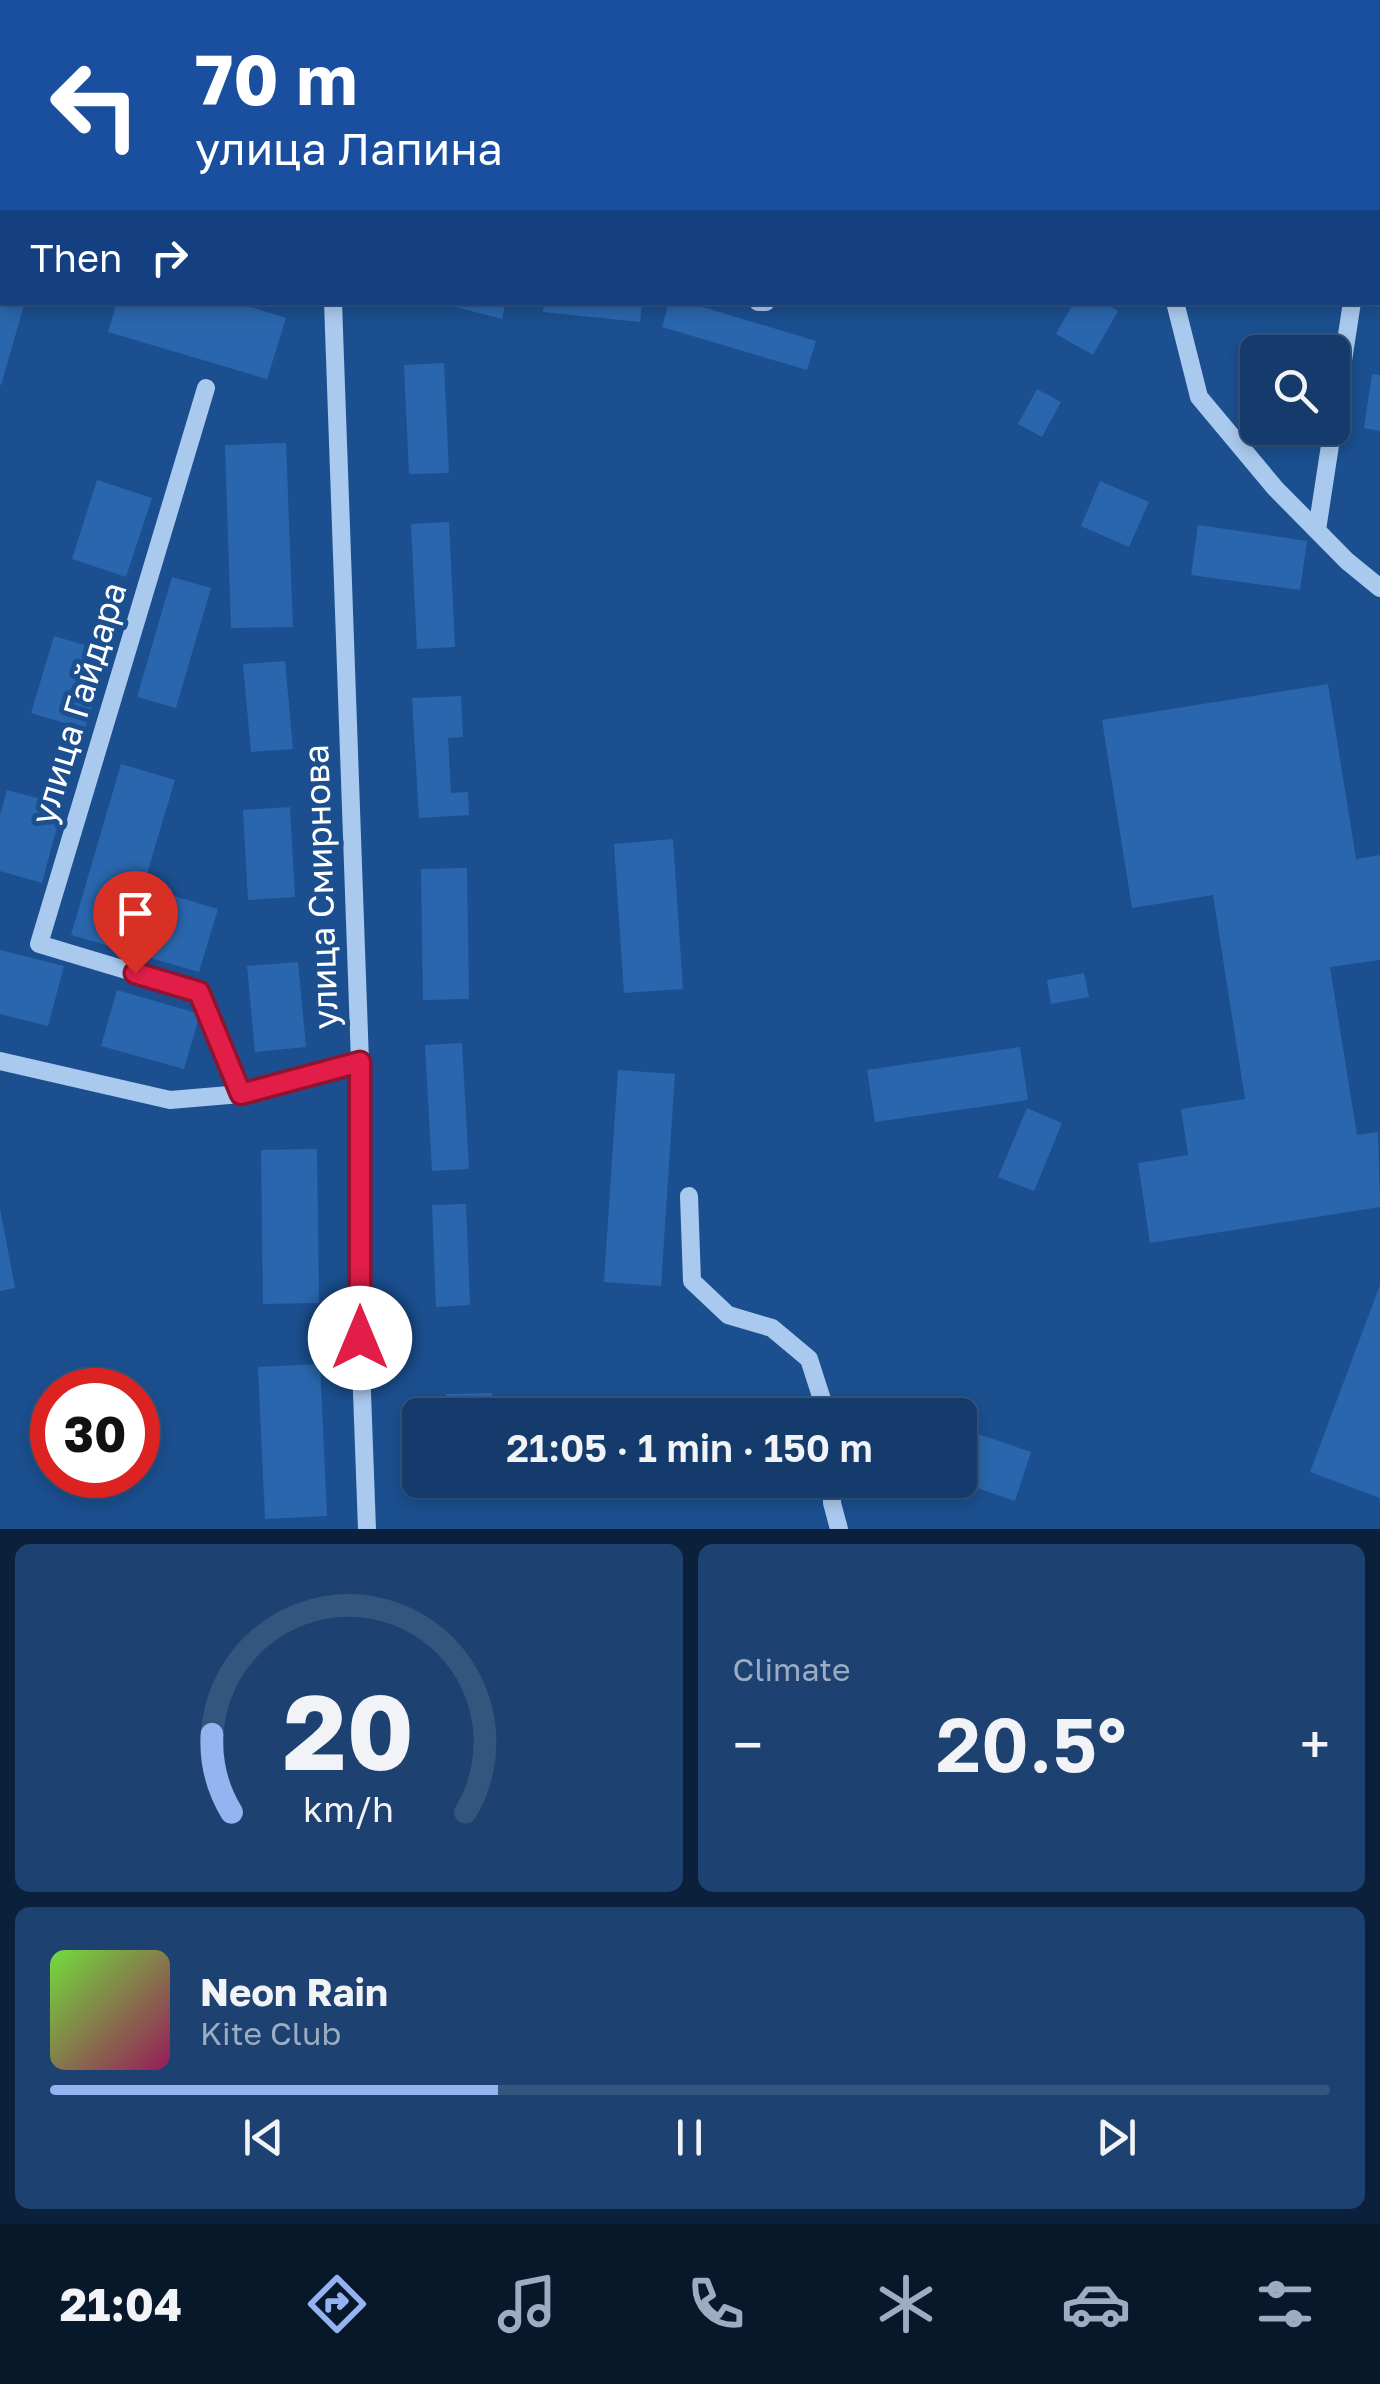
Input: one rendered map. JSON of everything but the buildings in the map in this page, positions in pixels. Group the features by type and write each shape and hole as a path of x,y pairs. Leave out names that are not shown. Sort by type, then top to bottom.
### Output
{"street":[{"name":"улица Смирнова","path":"332,305 360,1062 360,1338 367,1529"},
{"path":"1176,305 1199,397 1275,488 1380,588"},
{"path":"1317,530 1352,305"},
{"name":"улица Гайдара","path":"206,388 40,944 199,992 241,1094"},
{"path":"0,1061 170,1100 241,1094 360,1062"},
{"path":"689,1196 692,1281 728,1314 772,1328 809,1359 822,1398"},
{"path":"832,1498 838,1529"}],"route":[{"path":"135,973 199,992 241,1094 360,1062 360,1338"}]}
